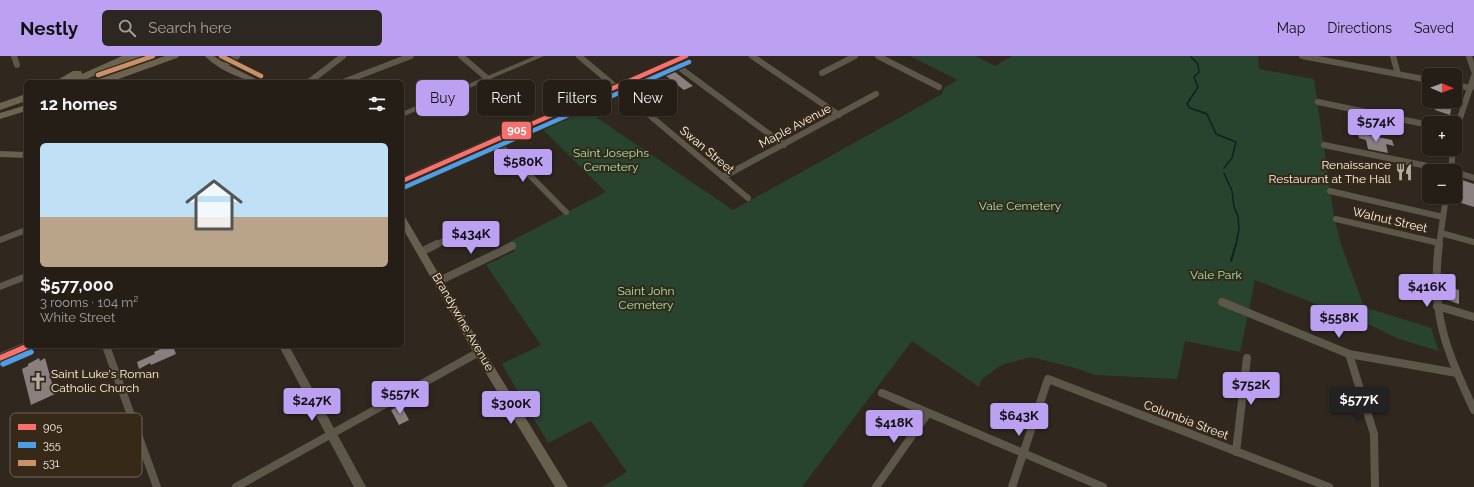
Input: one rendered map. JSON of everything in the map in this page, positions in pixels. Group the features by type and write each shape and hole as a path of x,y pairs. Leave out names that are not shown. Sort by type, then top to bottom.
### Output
{"highway":[{"path":"63,80 109,56"},
{"path":"76,80 130,56"},
{"path":"89,80 143,56"},
{"path":"106,80 174,56"},
{"path":"0,108 24,98"},
{"path":"0,108 24,101"},
{"path":"0,116 24,108"}],"main road":[{"path":"209,56 223,66 254,80"},
{"path":"404,180 686,56"},
{"path":"0,154 24,155"},
{"name":"Brandywine Avenue","path":"404,222 562,487"},
{"path":"0,358 24,348"}],"street":[{"path":"14,56 17,65"},
{"path":"223,66 237,56"},
{"path":"312,80 343,56"},
{"path":"348,80 410,56"},
{"path":"461,56 488,79"},
{"path":"404,113 541,56"},
{"name":"Swan Street","path":"579,56 748,198"},
{"path":"752,56 839,115"},
{"path":"822,73 855,56"},
{"path":"878,56 939,87"},
{"path":"1304,56 1422,79"},
{"path":"1393,56 1398,74"},
{"path":"1469,56 1474,71"},
{"path":"672,62 784,145"},
{"path":"1461,116 1474,76"},
{"path":"1462,86 1471,88"},
{"name":"Maple Avenue","path":"723,177 876,94"},
{"path":"1318,102 1422,124"},
{"path":"494,140 566,212"},
{"path":"1324,145 1422,165"},
{"path":"1462,174 1474,178"},
{"path":"1330,191 1443,217"},
{"path":"1445,204 1436,273 1437,306 1444,340 1474,410"},
{"name":"Walnut Street","path":"1336,219 1439,243"},
{"path":"0,240 24,231"},
{"path":"421,252 464,232"},
{"path":"1441,232 1474,242"},
{"path":"439,281 512,246"},
{"path":"0,287 24,277"},
{"path":"1222,302 1349,354 1457,373"},
{"path":"1437,306 1474,317"},
{"path":"107,348 130,413"},
{"path":"285,348 360,487"},
{"path":"236,487 480,352"},
{"path":"1349,354 1374,434 1375,487"},
{"path":"1236,452 1247,358"},
{"name":"Columbia Street","path":"1024,453 1048,379 1329,487"},
{"path":"882,393 1103,487"},
{"path":"876,487 928,413"},
{"path":"142,446 157,487"},
{"path":"1012,487 1024,453"}],"green space":[{"path":"910,56 975,56 995,66 1012,56 1258,56 1259,69 1314,79 1334,217 1341,244 1364,307 1431,328 1439,351 1399,339 1372,326 1255,280 1240,352 1185,341 1177,379 1095,375 1075,368 1031,357 1001,365 981,380 979,387 912,341 802,487 602,487 627,472 591,421 548,443 502,364 541,345 486,265 515,251 509,242 606,192 541,128 568,116 594,116 733,210 942,94 945,87 958,80"}],"building":[{"path":"675,72 693,86 684,90 677,85 677,80 671,80 666,76"},
{"path":"1436,108 1451,108 1450,115 1435,110"},
{"path":"1358,133 1392,140 1394,146 1386,144 1388,153 1368,149 1366,140 1359,138"},
{"path":"1462,180 1474,184 1474,207 1462,203"},
{"path":"1447,286 1459,290 1459,304 1447,300"},
{"path":"163,348 174,348 176,354 151,365 150,363 139,369 137,362 155,354 154,352"},
{"name":"Saint Luke's Roman Catholic Church","path":"39,358 40,361 45,358 55,394 31,405 22,369"},
{"path":"401,405 409,420 399,425 391,410"}],"waterway":[{"path":"1191,57 1198,64 1199,72 1194,77 1198,87 1187,104 1190,108 1207,114 1216,134 1236,142 1232,158 1224,168"},
{"path":"1224,173 1232,191 1234,207 1238,216 1239,229 1236,245"},
{"path":"1231,261 1236,244"}],"transit line":[{"name":"531","path":"98,75 153,56"},
{"name":"531","path":"221,56 261,76"},
{"name":"905","path":"404,180 686,56"},
{"name":"355","path":"405,187 689,62"},
{"name":"905","path":"0,358 24,348"},
{"name":"355","path":"3,364 31,352"}],"place":[{"name":"Renaissance Restaurant at The Hall","path":"1404,172"},
{"name":"Saint Luke's Roman Catholic Church","path":"38,381"}],"park label":[{"name":"Saint Josephs Cemetery","path":"611,160"},
{"name":"Vale Cemetery","path":"1020,206"},
{"name":"Vale Park","path":"1216,275"},
{"name":"Saint John Cemetery","path":"646,298"}]}
